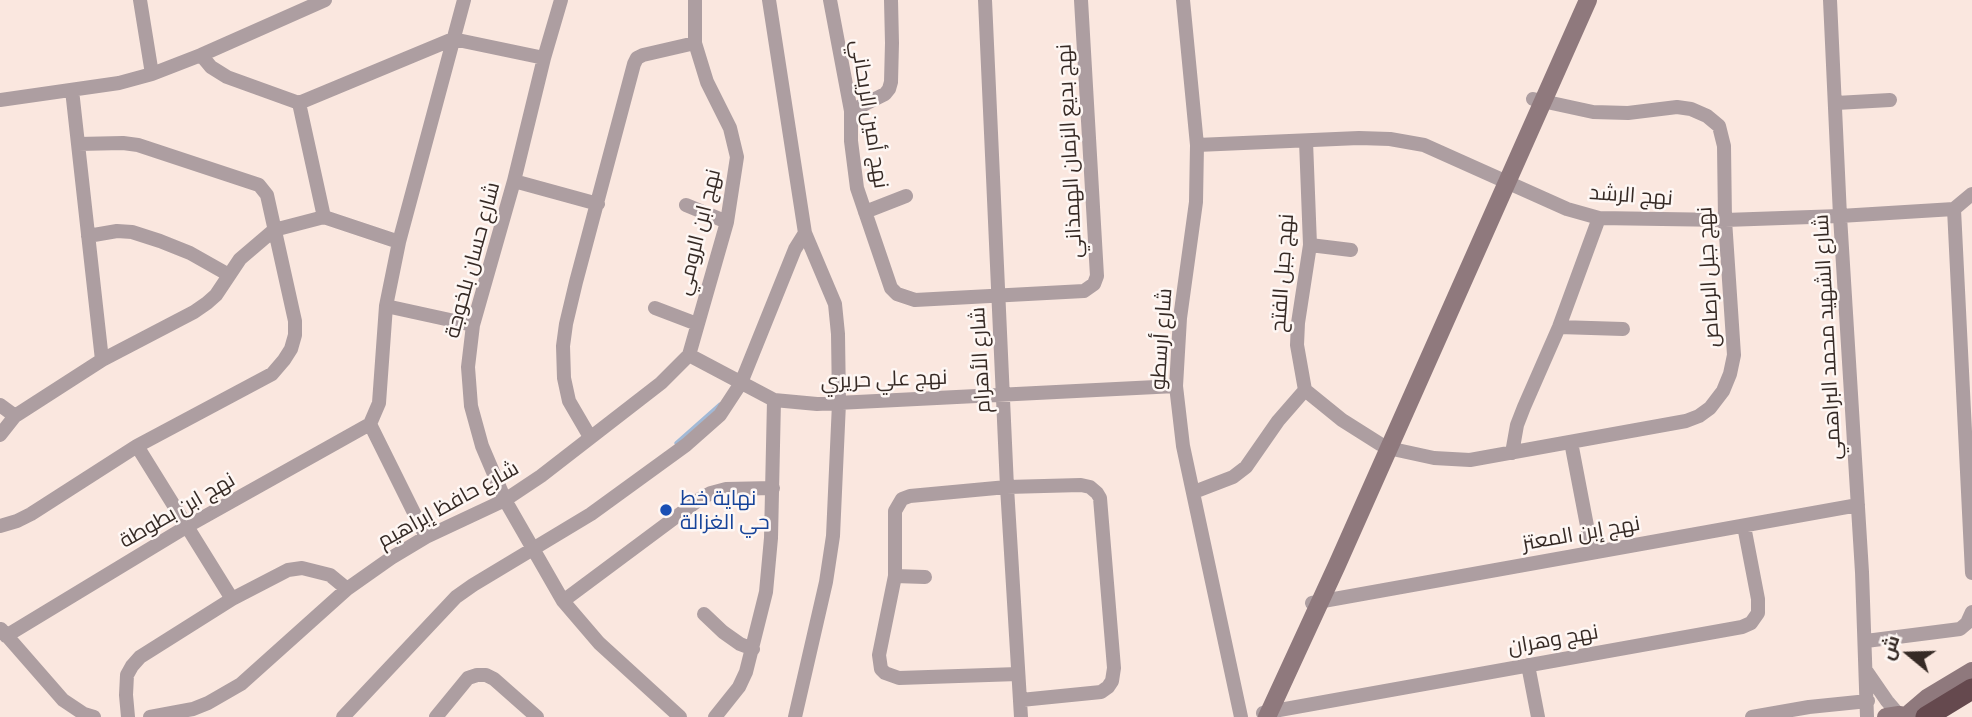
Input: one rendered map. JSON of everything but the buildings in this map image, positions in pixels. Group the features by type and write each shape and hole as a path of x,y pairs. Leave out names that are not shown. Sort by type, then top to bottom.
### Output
{"highway":[{"path":"1906,716 1972,689"}],"street":[{"path":"139,0 152,74"},
{"path":"0,100 119,83 152,74 201,55 300,6 325,0"},
{"path":"426,537 370,424 376,414 381,391 386,306 399,242 464,0"},
{"name":"شارع حسان بلخوجة","path":"561,0 473,325 468,367 471,405 482,446 505,500 564,601 599,643 680,717"},
{"name":"نهج ابن الرومي","path":"690,355 727,222 737,157 730,128 707,82 695,43 695,0"},
{"path":"769,0 805,233 837,310 839,403 833,536 826,582 795,717"},
{"name":"نهج أمين الريحاني","path":"830,0 851,111 851,141 857,188 891,288 897,294 915,300 998,296"},
{"path":"851,111 885,94 889,89 892,57 891,0"},
{"name":"شارع الأهرام","path":"985,0 1002,395 1021,717"},
{"name":"نهج بديع الزمان الهمذاني","path":"998,296 1084,290 1094,284 1097,276 1081,0"},
{"name":"شارع أرسطو","path":"1183,0 1197,145 1196,202 1180,318 1176,386 1183,446 1241,717"},
{"path":"1539,100 1575,0"},
{"path":"1265,715 1539,100 1588,0"},
{"name":"شارع الشهيد محمد البراهمي","path":"1830,0 1840,216 1866,641 1867,717"},
{"path":"201,55 211,67 227,77 299,103 453,39 544,58"},
{"path":"590,437 569,401 564,378 563,346 566,324 637,58 695,43"},
{"path":"72,90 102,360"},
{"name":"نهج جبل الرصاص","path":"1384,446 1434,458 1470,460 1686,421 1710,408 1723,391 1734,355 1725,220 1724,146 1718,126 1707,116 1691,109 1676,107 1628,113 1593,112 1539,100"},
{"path":"1836,103 1890,100"},
{"path":"299,103 324,217"},
{"name":"نهج الرشد","path":"1197,145 1391,139 1424,145 1567,209 1599,218 1725,220 1954,209"},
{"name":"نهج جبل الفتح","path":"1306,141 1310,245 1297,345 1306,390"},
{"path":"0,526 31,514 137,446 272,374 291,349 295,335 295,321 267,195 259,185 138,145 78,144"},
{"path":"514,181 598,204"},
{"path":"1972,194 1954,209 1969,429 1972,573"},
{"path":"865,212 906,196"},
{"path":"686,205 727,222"},
{"path":"0,435 15,416 102,360 194,312 216,295 240,259 274,230 324,217 399,242"},
{"path":"1512,453 1521,416 1559,327 1599,218"},
{"path":"88,236 117,231 132,232 190,253 229,275"},
{"path":"343,717 456,597 591,514 686,445 720,415 741,383 795,249 805,233"},
{"path":"1310,245 1352,250"},
{"path":"386,306 473,325"},
{"path":"655,309 697,324"},
{"path":"1559,327 1623,329"},
{"name":"نهج علي حريري","path":"690,355 774,400 817,404 1176,386"},
{"name":"شارع حافظ إبراهيم","path":"150,717 193,709 217,699 241,684 347,589 426,537 505,500 541,477 661,383 690,355"},
{"path":"1194,492 1233,477 1246,467 1278,421 1306,390 1342,420 1384,446"},
{"path":"715,717 739,688 746,672 766,592 771,538 774,400"},
{"path":"0,405 15,416"},
{"name":"نهج ابن بطوطة","path":"3,632 370,424"},
{"path":"1571,442 1592,552"},
{"path":"137,446 232,599"},
{"path":"1018,674 899,678 881,669 879,655 895,576 895,511 902,499 1007,487 1081,485 1090,486 1100,498 1114,668 1112,681 1101,692 1021,700"},
{"path":"564,601 711,493 748,487 773,488"},
{"name":"نهج إبن المعتز","path":"1315,603 1858,505"},
{"name":"نهج وهران","path":"1265,715 1751,623 1758,613 1758,599 1744,526"},
{"path":"128,717 126,685 132,666 140,657 232,599 288,570 302,568 330,575 347,589"},
{"path":"895,576 925,577"},
{"path":"1866,641 1960,629 1967,623 1972,612"},
{"path":"704,614 740,644 753,649"},
{"path":"3,632 63,700 84,714 94,717"},
{"path":"1528,665 1538,717"},
{"path":"1867,671 1887,701 1906,716 1927,698 1972,671"},
{"path":"436,717 468,678 486,675 537,717"},
{"path":"1752,717 1809,706 1868,701"}],"waterway":[{"path":"676,443 720,404"}],"place":[{"name":"نهاية خط حي الغزالة","path":"666,510"}]}
